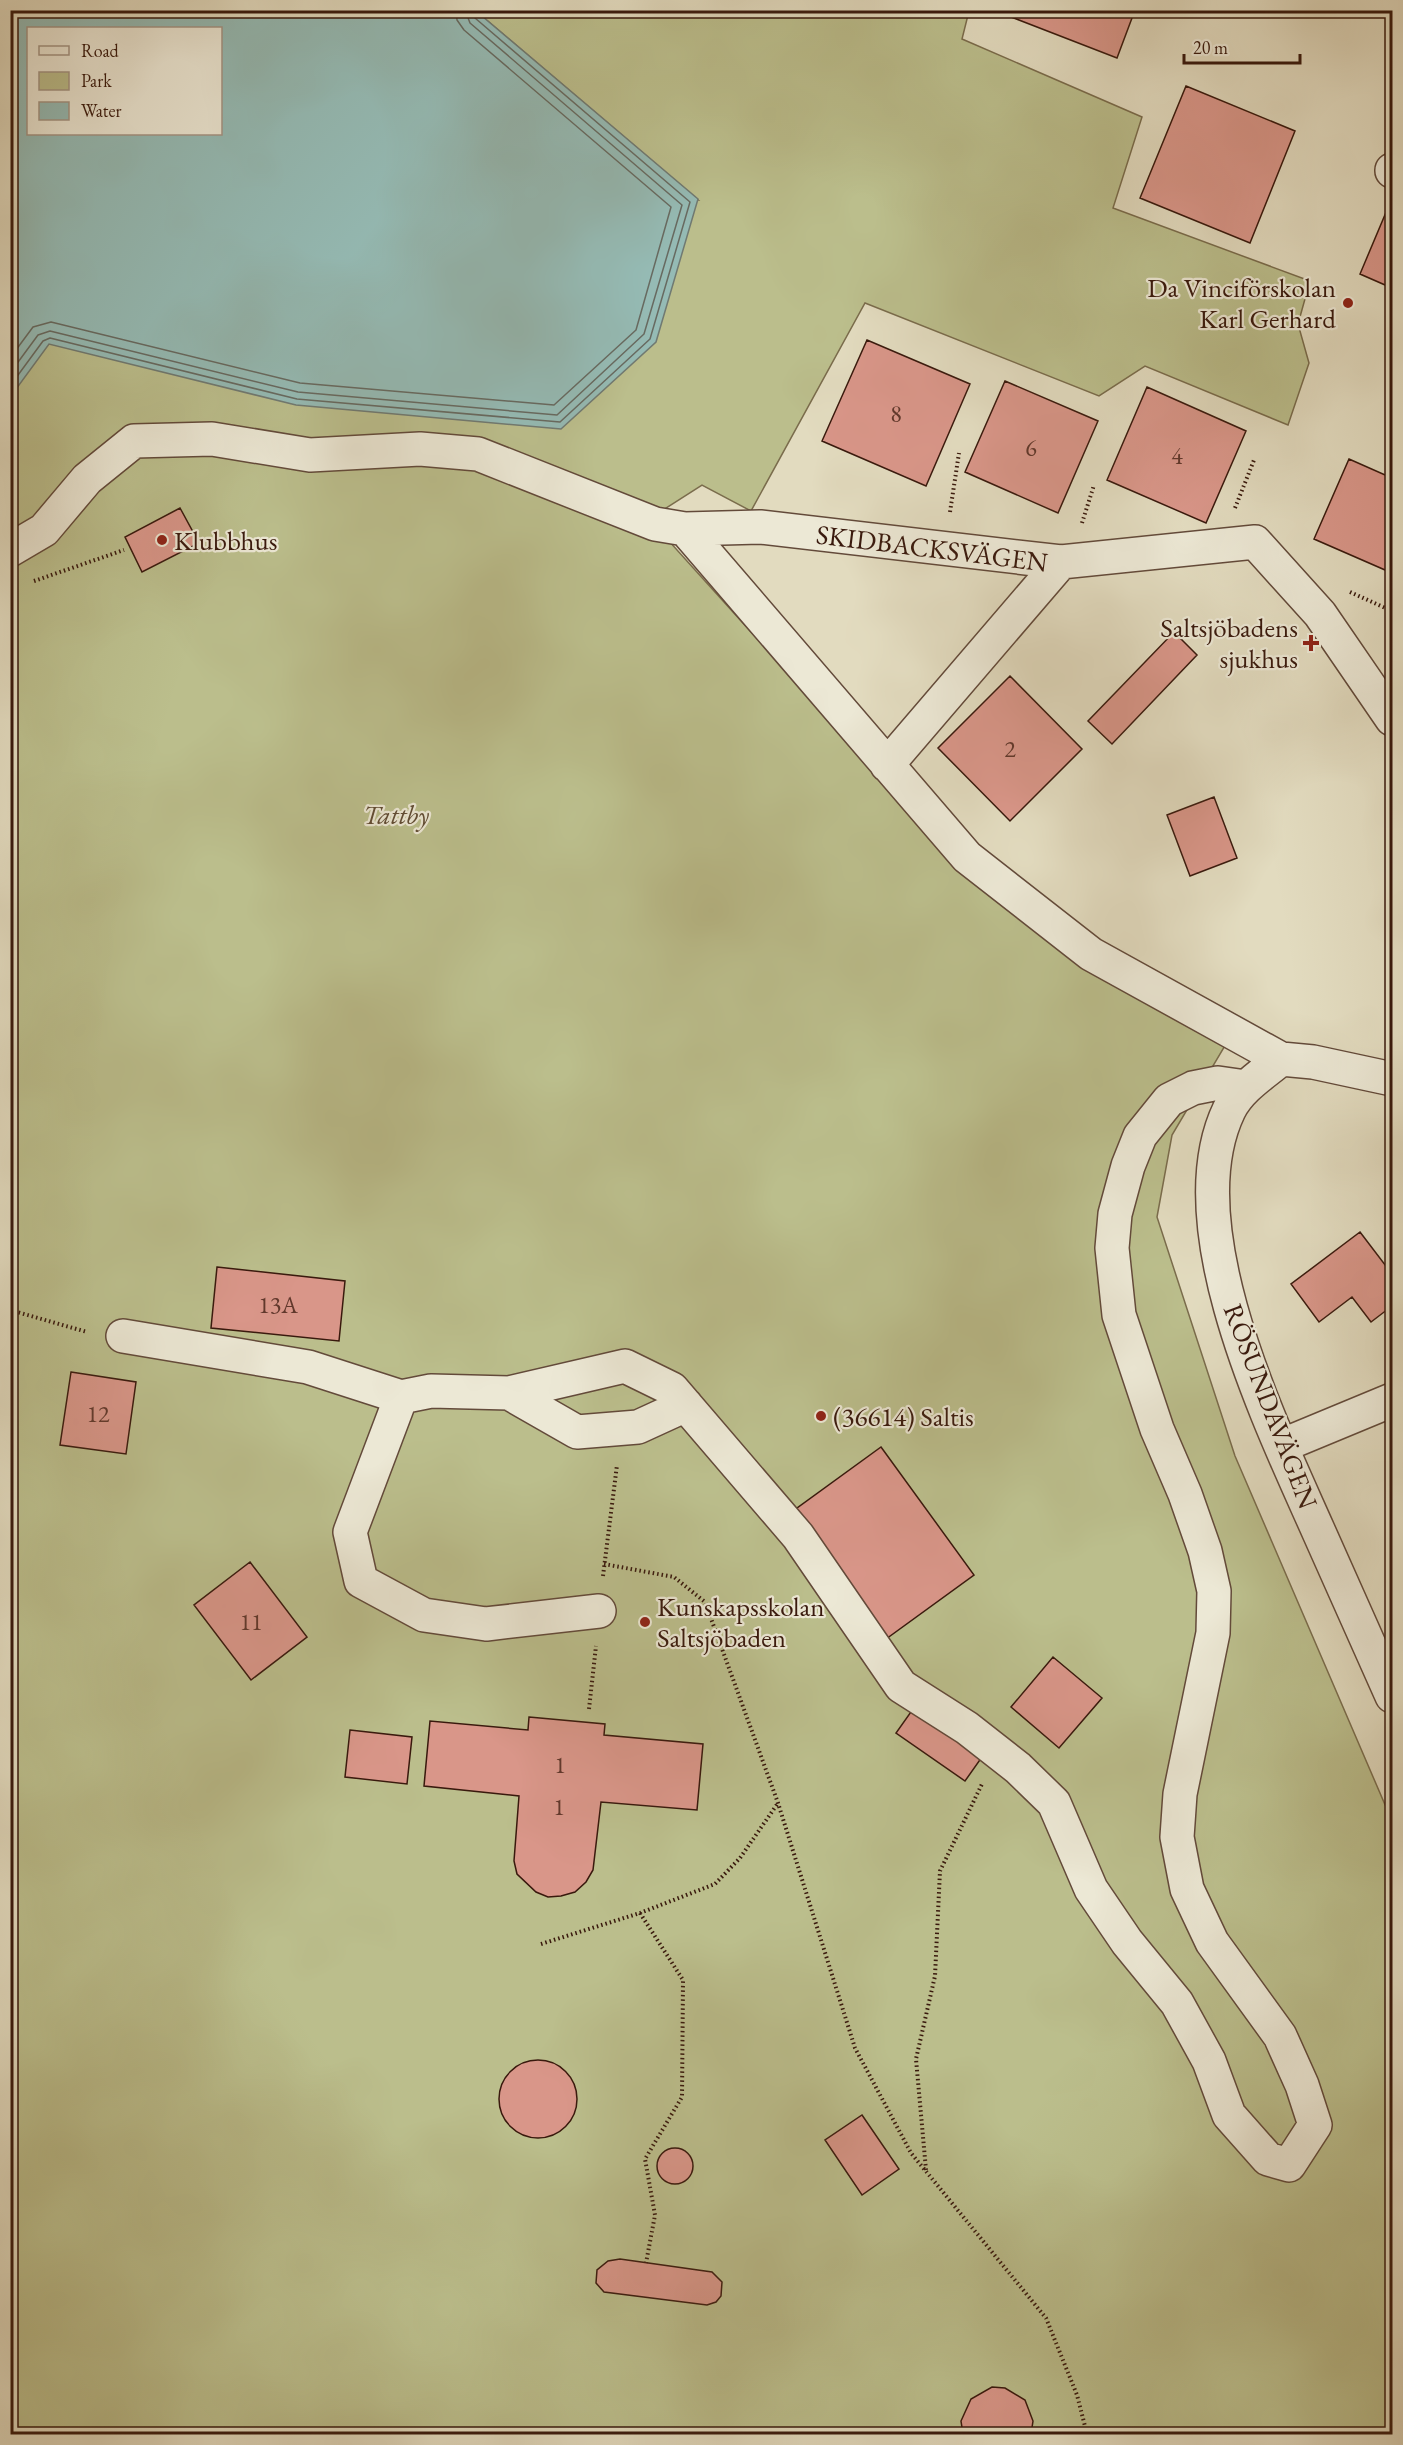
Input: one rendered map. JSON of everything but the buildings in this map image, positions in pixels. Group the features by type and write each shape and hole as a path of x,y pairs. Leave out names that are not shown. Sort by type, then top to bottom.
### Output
{"street":[{"name":"SKIDBACKSVÄGEN","path":"10,550 44,530 87,479 134,441 212,439 310,454 420,449 478,454 655,524 685,529 760,527 1061,562"},
{"path":"685,529 967,857 1092,954 1281,1059 1313,1062 1392,1079"},
{"path":"1061,562 1255,542 1320,614 1392,719"},
{"name":"SKIDBACKSVÄGEN","path":"887,765 1061,562"},
{"name":"RÖSUNDAVÄGEN","path":"1281,1059 1246,1087 1230,1108 1220,1133 1211,1181 1215,1234 1236,1326 1281,1446 1392,1696"},
{"path":"123,1336 308,1367 401,1396 431,1391 509,1393 625,1366 672,1389 798,1536 901,1686 967,1728 1054,1803 1091,1889 1127,1942 1177,2003 1209,2061 1229,2115 1268,2158 1289,2165 1315,2126 1305,2095 1280,2036 1212,1942 1187,1889 1177,1837 1180,1794 1213,1633 1214,1591 1205,1551 1185,1494 1157,1429 1119,1315 1112,1248 1115,1214 1128,1166 1140,1136 1169,1100 1193,1088 1218,1083 1246,1087"},
{"path":"509,1393 578,1432 638,1427 686,1405"},
{"path":"401,1396 350,1532 361,1581 424,1615 486,1624 599,1611"},
{"path":"1281,1446 1392,1400"}],"path":[{"path":"944,548 959,453"},
{"path":"1221,545 1254,460"},
{"path":"33,581 124,550"},
{"path":"10,1310 80,1331"},
{"path":"606,1547 622,1428"},
{"path":"604,1564 674,1577 705,1602 778,1803 855,2048 911,2153 1046,2318 1077,2395 1088,2434"},
{"path":"589,1710 596,1644"},
{"path":"926,2170 916,2059 934,1976 940,1871 997,1752"},
{"path":"541,1944 640,1913 715,1884 740,1857 778,1803"},
{"path":"640,1913 683,1980 682,2097 645,2159 655,2215 646,2263"}],"green space":[{"name":"Tattby","path":"11,11 27,27 27,135 222,134 698,200 476,11 969,11 962,39 1142,117 1113,208 1310,281 1298,324 1309,363 1288,425 1145,366 1099,396 865,303 751,511 702,485 649,519 889,785 1226,1044 1172,1135 1157,1217 1235,1456 1392,1821 1392,2434 11,2434"}],"water":[{"path":"11,10 476,11 698,199 656,342 561,429 296,405 49,344 11,396"}],"place":[{"name":"Da Vinciförskolan Karl Gerhard","path":"1348,303"},
{"name":"Klubbhus","path":"162,540"},
{"name":"Saltsjöbadens sjukhus","path":"1311,643"},
{"name":"(36614) Saltis","path":"821,1416"},
{"name":"Kunskapsskolan Saltsjöbaden","path":"645,1622"}]}
